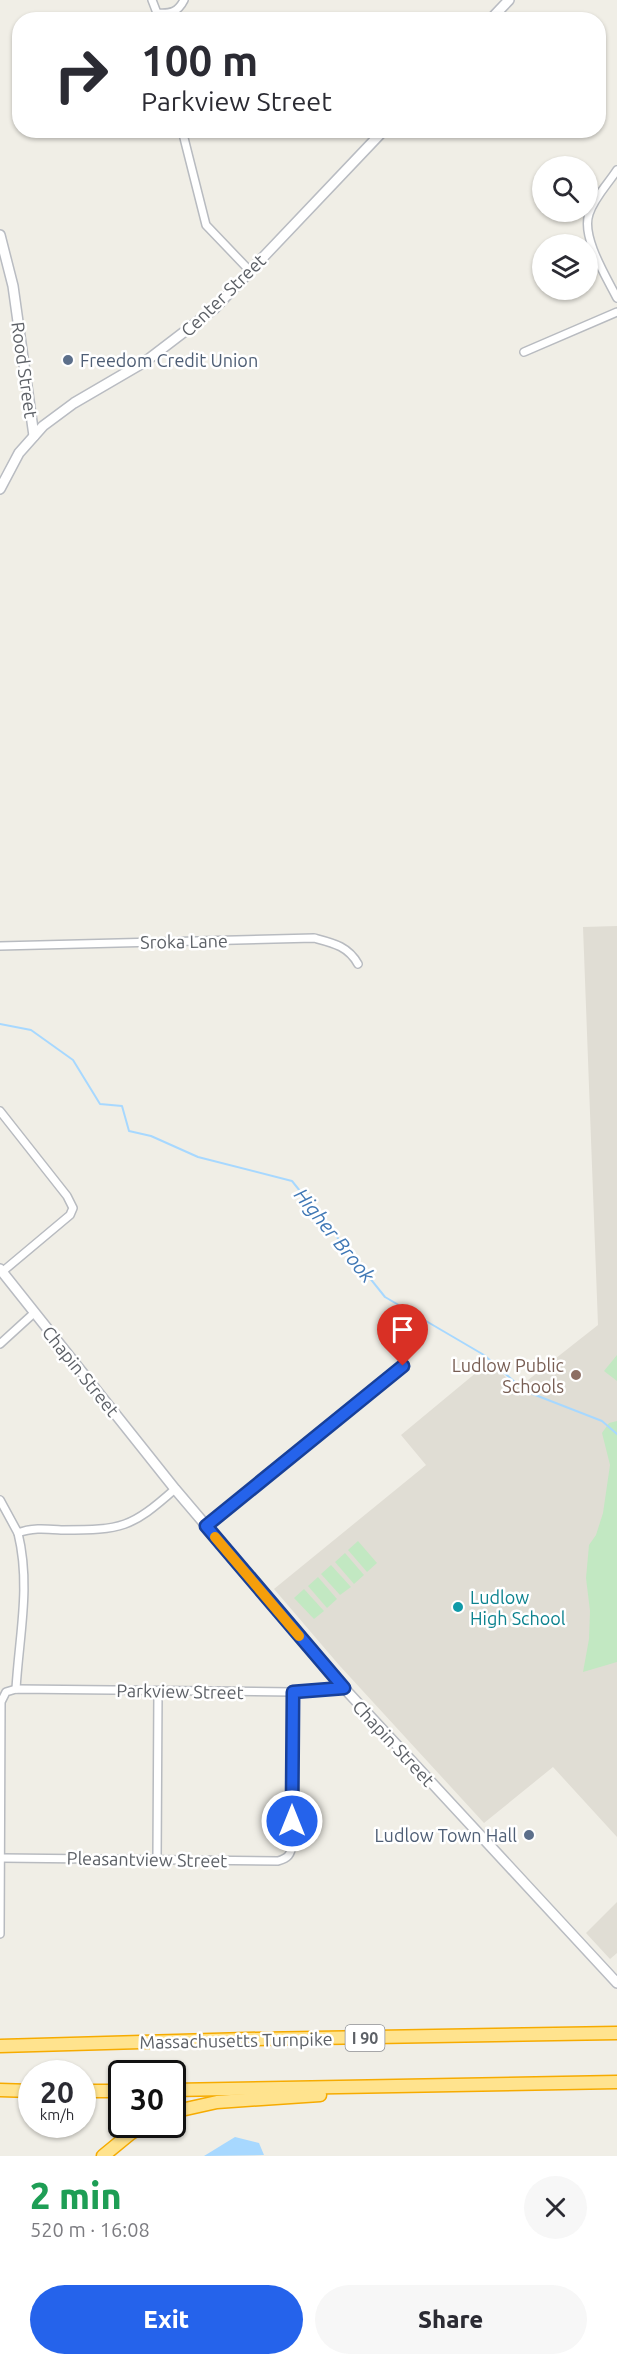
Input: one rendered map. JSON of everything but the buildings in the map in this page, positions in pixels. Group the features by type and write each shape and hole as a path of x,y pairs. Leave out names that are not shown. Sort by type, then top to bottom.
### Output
{"highway":[{"name":"Massachusetts Turnpike","path":"0,2046 617,2033"},
{"path":"0,2039 112,2043"},
{"path":"186,2090 617,2082"},
{"path":"186,2109 217,2102 462,2085"},
{"path":"0,2090 18,2091"},
{"path":"104,2156 125,2138"}],"main road":[{"path":"498,12 509,0"},
{"name":"Center Street","path":"0,489 16,456 48,421 74,403 113,383 177,340 214,309 376,138"},
{"name":"Rood Street","path":"0,235 13,286 34,436"},
{"name":"Chapin Street","path":"1,1271 175,1489 344,1688 617,1983"}],"street":[{"path":"174,12 179,9 184,0"},
{"path":"184,138 206,225 250,271"},
{"path":"617,170 593,206 587,225 591,242 617,298"},
{"path":"524,352 617,312"},
{"name":"Sroka Lane","path":"0,946 314,938 343,946 358,964"},
{"path":"0,1111 67,1196 73,1208 70,1215 1,1271"},
{"path":"0,1344 34,1313"},
{"path":"206,1526 403,1366"},
{"path":"18,1533 34,1529 111,1529 126,1525 150,1511 175,1489"},
{"path":"0,1500 18,1533 24,1559 25,1579 16,1689 6,1692 1,1702 1,1931"},
{"name":"Parkview Street","path":"16,1689 293,1692 344,1688"},
{"path":"158,1691 158,1859"},
{"name":"Pleasantview Street","path":"2,1858 278,1861 285,1859 290,1854 292,1844 293,1692"}],"shaded area":[{"name":"Ludlow Public Schools","path":"617,926 617,1837 553,1767 484,1823 339,1665 274,1589 426,1465 401,1435 489,1362 518,1388 598,1325 583,927"},
{"path":"617,1902 617,1953 610,1959 586,1933"}],"green space":[{"path":"617,1355 617,1381 604,1371"},
{"path":"617,1421 617,1662 583,1672 589,1639 590,1611 586,1578 589,1545 596,1535 603,1513 610,1465 602,1433 609,1423"},
{"path":"358,1541 377,1563 367,1572 348,1550"},
{"path":"345,1553 364,1575 354,1584 335,1562"},
{"path":"331,1565 351,1587 340,1595 321,1574"},
{"path":"318,1577 337,1599 327,1608 308,1586"},
{"path":"304,1589 324,1611 314,1619 294,1598"}],"water":[{"path":"235,2137 259,2143 264,2155 204,2156"}],"waterway":[{"name":"Higher Brook","path":"0,1024 31,1030 73,1060 100,1104 122,1106 129,1131 151,1136 198,1157 292,1181 385,1297 484,1355 525,1391 602,1421 617,1434"}],"slow traffic":[{"path":"215,1537 299,1636"}],"place":[{"name":"Freedom Credit Union","path":"68,360"},
{"name":"Ludlow Public Schools","path":"576,1375"},
{"name":"Ludlow High School","path":"458,1607"},
{"name":"Ludlow Town Hall","path":"529,1835"}],"route":[{"path":"292,1821 293,1692 344,1688 206,1526 309,1440 403,1366"}]}
